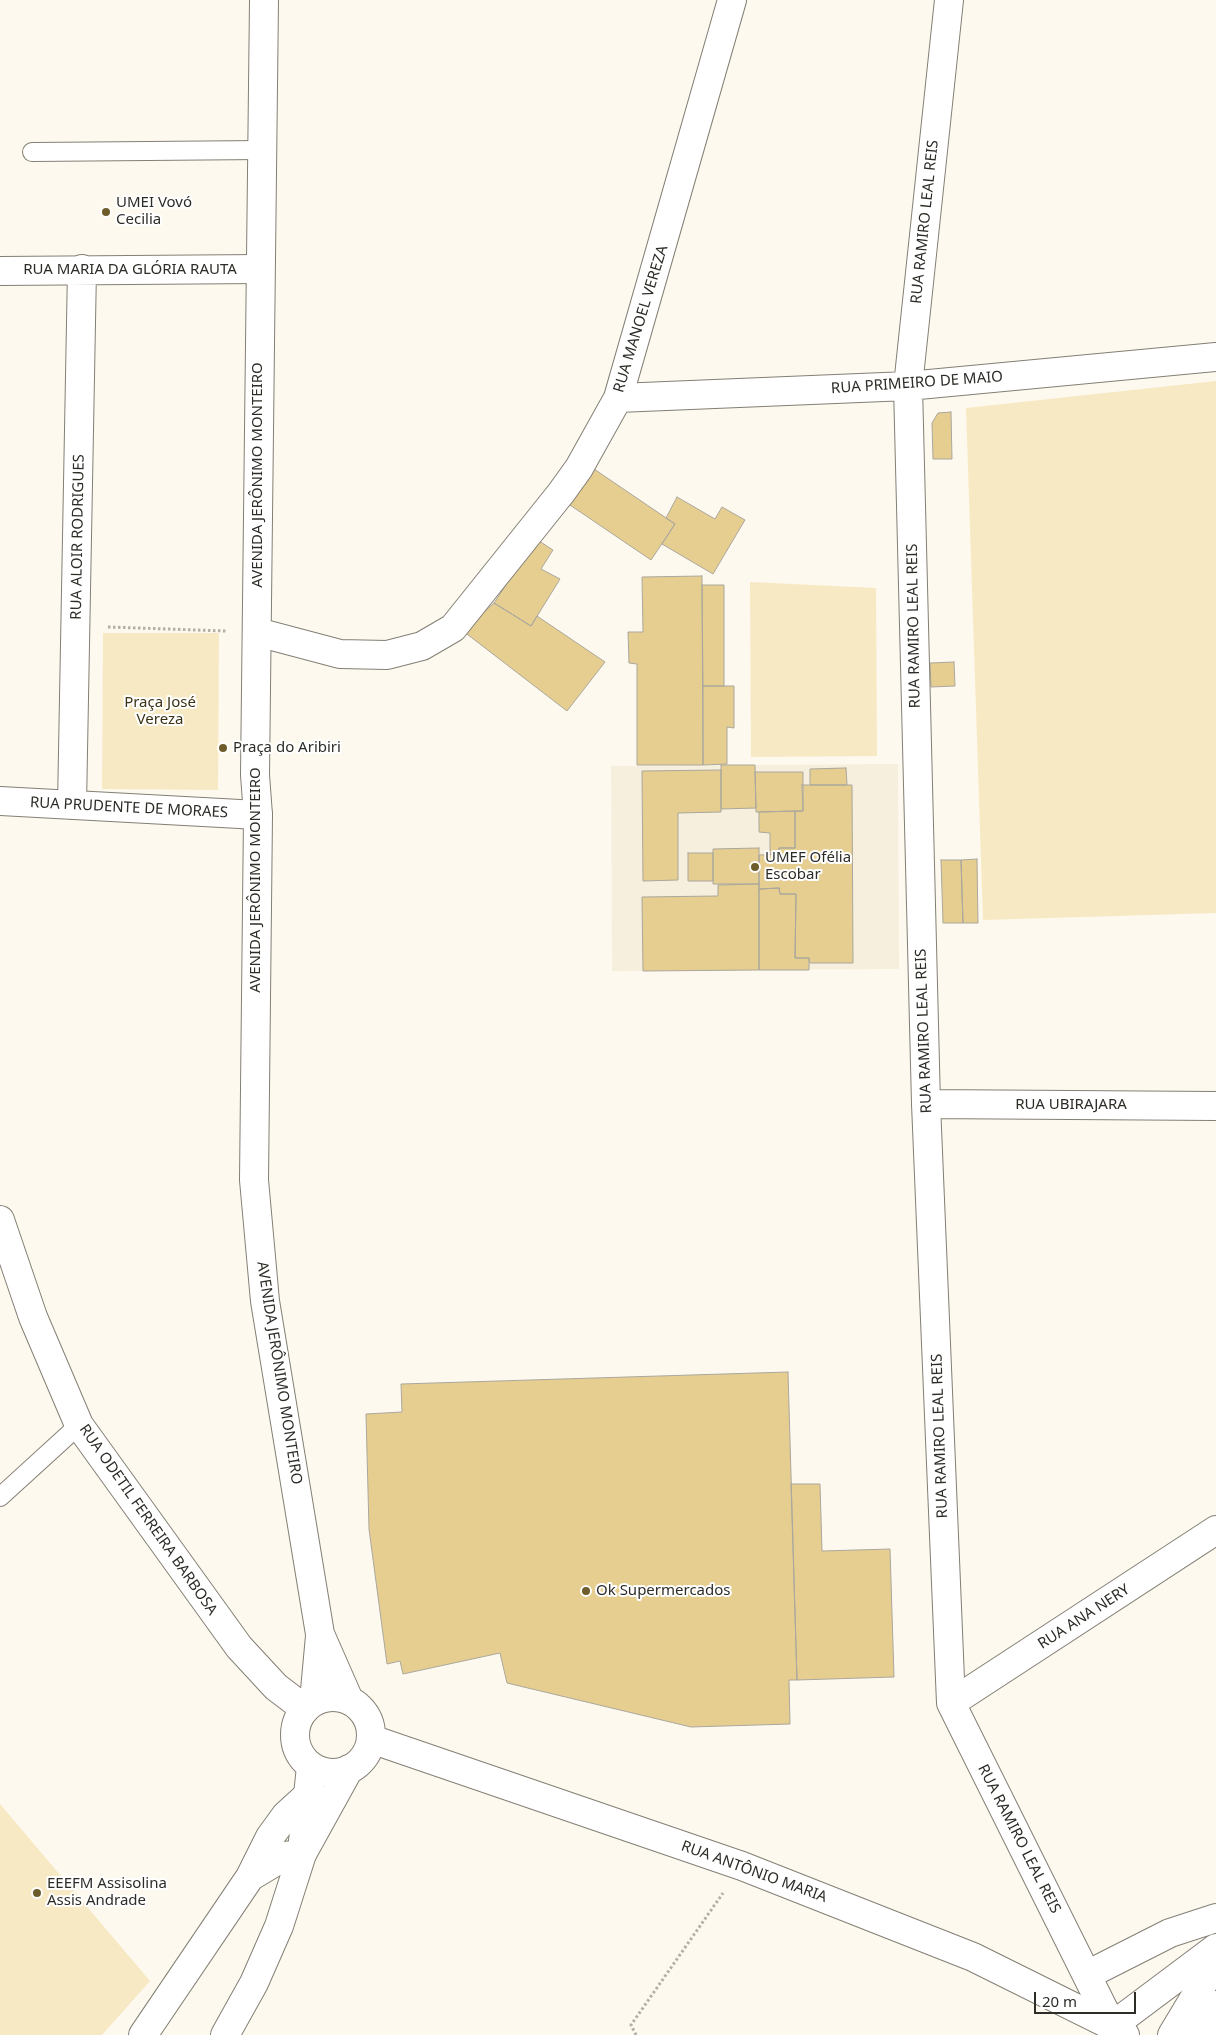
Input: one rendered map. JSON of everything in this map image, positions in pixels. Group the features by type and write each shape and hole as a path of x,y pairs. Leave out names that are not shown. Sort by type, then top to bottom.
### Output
{"street":[{"name":"AVENIDA JERÔNIMO MONTEIRO","path":"264,0 255,775 258,815 254,1180 265,1301 320,1634 349,1700"},
{"name":"RUA MANOEL VEREZA","path":"257,632 340,654 388,655 422,646 453,628 561,493 579,468 618,398 732,0"},
{"name":"RUA RAMIRO LEAL REIS","path":"949,0 908,386 926,1104 951,1703 1087,1975 1119,2030"},
{"name":"RUA MARIA DA GLÓRIA RAUTA","path":"0,271 260,268"},
{"name":"RUA ALOIR RODRIGUES","path":"72,805 77,626 82,270"},
{"name":"RUA PRIMEIRO DE MAIO","path":"618,398 908,386 1216,357"},
{"name":"RUA PRUDENTE DE MORAES","path":"0,802 258,815"},
{"name":"RUA UBIRAJARA","path":"926,1104 1216,1106"},
{"name":"RUA ODETIL FERREIRA BARBOSA","path":"0,1220 33,1317 79,1425 239,1647 276,1686 309,1705"},
{"name":"RUA ANA NERY","path":"951,1703 1216,1530"},
{"name":"AVENIDA JERÔNIMO MONTEIRO","path":"309,1705 320,1634"},
{"path":"325,1697 349,1700 359,1706 366,1716 371,1739 367,1751 360,1762 349,1770 336,1773 323,1772 311,1766 302,1758 296,1746 295,1733 298,1720 309,1705 325,1697"},
{"name":"RUA ANTÔNIO MARIA","path":"371,1739 742,1866 974,1957 1119,2030"},
{"path":"302,1854 311,1766"},
{"path":"225,2035 254,1983 279,1926 302,1854 349,1770"},
{"path":"144,2035 250,1877 270,1837 286,1814 308,1795"},
{"path":"250,1877 285,1856 302,1854"},
{"path":"1087,1975 1170,1933 1216,1918"},
{"path":"1119,2030 1216,1948"},
{"path":"1172,2035 1216,1962"},
{"path":"1200,2035 1216,2005"}],"lane":[{"path":"32,152 262,150"},
{"path":"0,1497 79,1425"}],"path":[{"path":"77,626 257,632"},
{"path":"636,2035 631,2025 742,1866"}],"shaded area":[{"name":"UMEF Ofélia Escobar","path":"898,764 899,969 612,971 611,766"}],"green space":[{"path":"1216,381 1216,913 983,920 966,408"},
{"path":"750,582 876,588 877,756 751,757"},
{"name":"Praça José Vereza","path":"103,633 219,633 218,790 102,789"},
{"name":"EEEFM Assisolina Assis Andrade","path":"0,1804 150,1981 102,2035 0,2035"}],"building":[{"path":"951,412 952,459 933,459 932,423 938,413"},
{"path":"594,469 675,524 651,560 567,503"},
{"path":"677,497 715,519 722,507 745,520 713,574 662,544 675,524 666,518"},
{"path":"536,539 553,550 541,569 560,579 531,626 494,603"},
{"path":"702,576 703,765 637,765 637,664 629,663 628,632 643,632 642,577"},
{"path":"702,585 724,585 724,686 703,686"},
{"path":"494,603 531,626 537,616 605,662 567,711 463,631"},
{"path":"954,662 955,686 931,687 930,663"},
{"path":"703,686 734,686 734,728 727,727 727,764 703,765"},
{"path":"721,765 755,765 756,808 721,809"},
{"path":"846,768 847,785 810,785 810,769"},
{"path":"721,770 721,812 678,813 678,880 643,881 642,771"},
{"path":"755,772 803,772 803,811 756,812"},
{"path":"802,785 852,785 853,963 810,963 809,958 795,958 796,894 780,894 779,888 759,889 759,855 779,854 779,848 795,848 795,811 803,811"},
{"path":"795,811 795,848 779,848 779,854 770,854 770,833 759,832 759,812"},
{"path":"759,848 759,884 713,884 713,849"},
{"path":"688,853 713,853 713,881 688,881"},
{"path":"977,859 978,923 963,923 961,860"},
{"path":"941,860 961,860 963,923 943,923"},
{"path":"759,884 759,970 643,971 642,897 718,896 718,885"},
{"path":"779,888 780,894 796,894 795,958 809,958 809,970 759,970 759,889"},
{"name":"Ok Supermercados","path":"788,1372 797,1680 789,1680 790,1724 691,1727 507,1683 500,1653 403,1674 400,1661 387,1664 369,1529 366,1414 402,1412 401,1384"},
{"path":"791,1484 820,1484 822,1551 890,1549 894,1677 797,1680"}],"place":[{"name":"UMEI Vovó Cecilia","path":"106,212"},
{"name":"Praça do Aribiri","path":"223,748"},
{"name":"UMEF Ofélia Escobar","path":"755,867"},
{"name":"Ok Supermercados","path":"586,1591"},
{"name":"EEEFM Assisolina Assis Andrade","path":"37,1893"}]}
